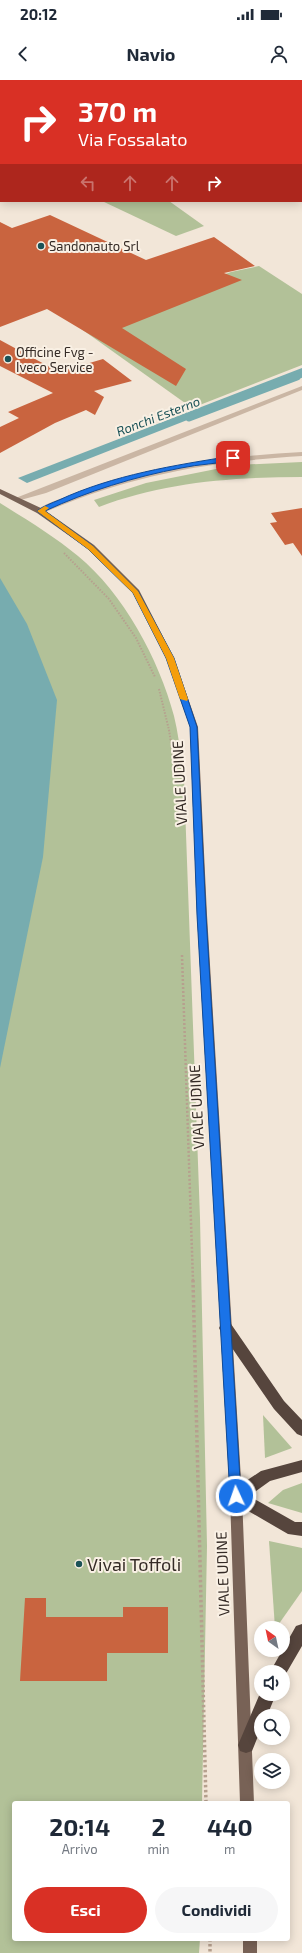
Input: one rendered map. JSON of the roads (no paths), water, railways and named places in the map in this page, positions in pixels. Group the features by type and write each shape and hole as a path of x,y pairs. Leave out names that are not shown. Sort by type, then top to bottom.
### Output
{"highway":[{"path":"226,1328 279,1405 302,1430"},
{"path":"302,1466 266,1476 236,1496 293,1529 302,1529"},
{"path":"282,1665 302,1630"},
{"path":"246,1745 265,1701"}],"main road":[{"name":"VIALE UDINE","path":"0,491 40,511 91,548 136,592 170,658 194,727 202,923 236,1496 247,1801"},
{"path":"250,1941 250,1953"}],"street":[{"path":"17,499 50,488 302,388"},
{"path":"40,511 73,496 108,484 181,466 246,456 302,454"}],"water":[{"path":"302,368 302,375 27,483 18,478"},
{"path":"0,578 27,624 57,700 43,857 0,1068"}],"waterway":[{"name":"Ronchi Esterno","path":"294,378 302,375"},
{"name":"Ronchi Esterno","path":"189,418 297,377"}],"place":[{"name":"Sandonauto Srl","path":"41,246"},
{"name":"Officine Fvg - Iveco Service","path":"8,359"},
{"name":"Vivai Toffoli","path":"79,1564"}]}
